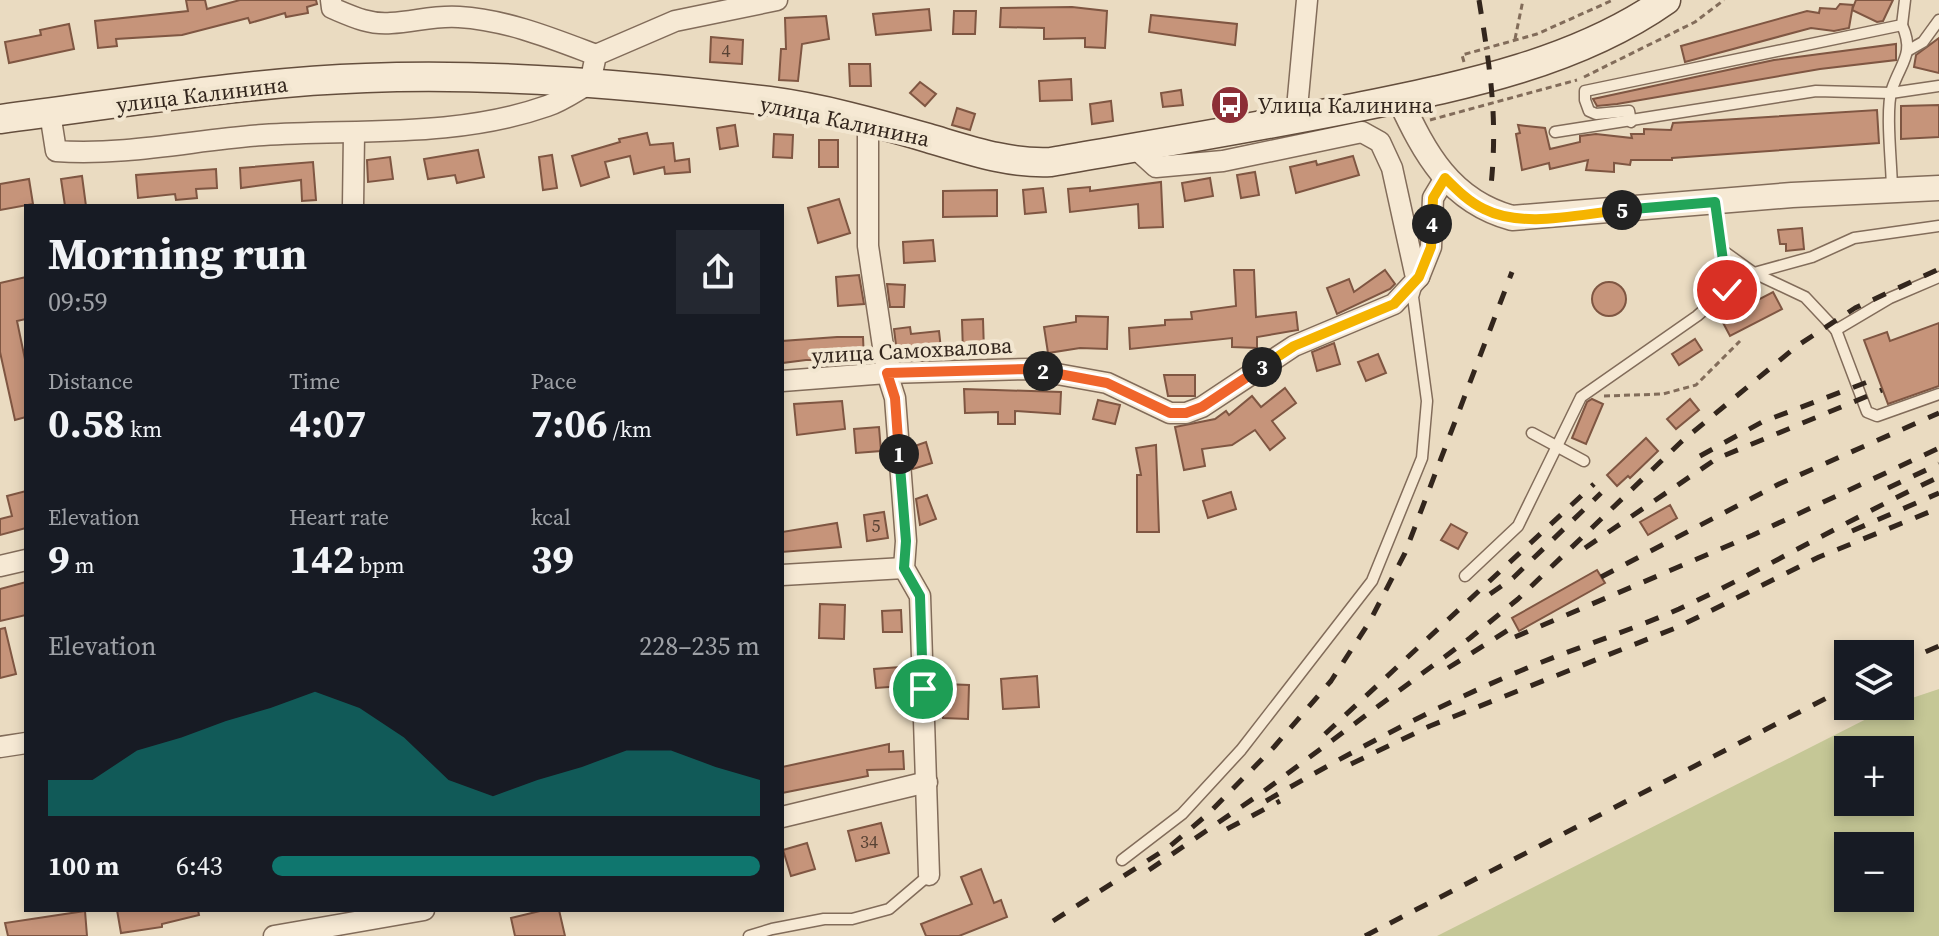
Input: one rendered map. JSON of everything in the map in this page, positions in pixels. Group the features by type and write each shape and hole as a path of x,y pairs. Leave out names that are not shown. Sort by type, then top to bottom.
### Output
{"main road":[{"name":"улица Калинина","path":"0,119 306,82 365,78 441,77 590,83 772,102 868,122 1000,159 1028,163 1296,119 1399,98 1537,62 1598,38 1666,0"}],"street":[{"path":"1296,119 1307,0"},
{"path":"332,4 363,21 390,24 426,17 456,16 495,21 596,55 675,21 765,1"},
{"path":"50,113 56,151 80,152 151,149 260,136 354,134 483,123 549,106 590,83 596,55"},
{"path":"1399,98 1411,125 1445,178 1467,199 1486,211 1512,218 1939,188"},
{"path":"868,122 868,246 887,373 895,398 906,541 904,568 920,596 929,875"},
{"path":"1134,147 1156,167 1223,161 1362,132 1376,138 1392,168 1415,273 1419,277"},
{"path":"353,204 354,134"},
{"name":"улица Самохвалова","path":"784,381 887,373 1029,369 1107,383 1170,413 1186,413 1202,407 1294,346 1394,304 1419,277 1431,247 1433,198 1445,178"},
{"path":"0,566 24,560"},
{"path":"784,575 904,568"},
{"path":"0,747 24,743"},
{"path":"784,817 927,782"},
{"path":"274,936 412,912"}],"lane":[{"path":"1892,191 1891,93 1909,50 1909,41 1902,25 1905,0"},
{"path":"1909,50 1923,42 1939,20"},
{"path":"1631,122 1629,111 1596,114 1589,111 1585,91 1902,25"},
{"path":"1555,132 1816,91 1891,93 1939,86"},
{"path":"1715,202 1727,290"},
{"path":"1465,576 1518,526 1581,397 1589,391 1754,273 1812,257 1854,238 1939,226"},
{"path":"1722,250 1754,273 1805,297 1836,330 1867,412 1877,416 1939,394"},
{"path":"1122,860 1182,814 1241,750 1372,581 1422,458 1427,401 1413,297 1419,277"},
{"path":"1836,330 1890,298 1939,277"},
{"path":"1532,433 1584,461"},
{"path":"749,936 785,926 824,919 852,919 889,909 929,875"}],"path":[{"path":"1515,39 1523,0"},
{"path":"1462,55 1537,34 1613,0"},
{"path":"1589,391 1607,398 1663,394 1696,385 1740,341"}],"green space":[{"path":"1939,689 1939,936 1437,936 1864,720 1914,720 1914,697"}],"building":[{"path":"186,0 205,0 207,9 240,0 316,0 317,4 307,7 308,13 286,17 285,13 250,23 248,18 182,35 116,39 117,46 98,48 95,21 188,11"},
{"path":"1856,0 1893,0 1883,21 1877,22 1852,10"},
{"path":"1840,4 1853,5 1849,28 1834,31 1811,28 1685,62 1681,46 1807,11 1819,13 1820,8 1836,9"},
{"path":"1072,7 1107,11 1105,48 1085,47 1085,38 1044,39 1044,28 1000,27 1001,8"},
{"path":"929,9 931,30 876,35 873,14"},
{"path":"954,11 976,11 975,34 953,34"},
{"path":"1151,15 1237,24 1235,45 1149,32"},
{"path":"826,16 829,39 802,44 798,81 779,80 781,49 786,49 785,18"},
{"path":"69,24 74,49 9,63 5,42 41,35 40,30"},
{"path":"711,37 743,40 742,64 710,62"},
{"path":"1939,38 1939,73 1914,67 1916,55"},
{"path":"1896,44 1896,60 1820,69 1617,104 1597,106 1593,99 1774,60"},
{"path":"849,64 870,64 871,86 850,86"},
{"path":"1071,79 1072,100 1040,101 1039,81"},
{"path":"920,82 936,94 925,106 910,93"},
{"path":"1181,90 1183,105 1163,107 1161,93"},
{"path":"1111,101 1113,121 1092,124 1090,104"},
{"path":"1939,105 1939,137 1901,139 1901,106"},
{"path":"957,108 975,114 970,130 952,125"},
{"path":"1877,110 1879,143 1672,160 1631,160 1630,165 1614,163 1614,172 1586,170 1588,160 1550,169 1549,163 1522,170 1516,134 1520,133 1518,125 1545,128 1550,149 1580,142 1580,136 1596,134 1632,138 1631,134 1644,134 1644,129 1671,130 1673,123"},
{"path":"735,125 738,146 720,149 717,128"},
{"path":"647,133 650,145 673,143 675,161 689,159 690,172 665,174 664,167 634,174 630,156 605,162 609,177 581,186 572,156 620,142 619,139"},
{"path":"774,134 793,135 792,158 773,157"},
{"path":"819,140 838,140 838,167 819,167"},
{"path":"478,150 484,177 457,183 455,175 428,179 424,159"},
{"path":"552,155 557,188 543,190 539,157"},
{"path":"1353,156 1359,175 1296,193 1290,167 1316,161 1317,165"},
{"path":"390,157 393,179 368,182 367,160"},
{"path":"313,162 316,200 302,201 301,180 241,188 240,168"},
{"path":"216,169 217,188 196,189 197,198 176,200 175,194 138,198 136,175"},
{"path":"1255,172 1259,195 1241,198 1237,175"},
{"path":"82,176 86,204 65,204 61,179"},
{"path":"1210,178 1213,196 1185,201 1182,183"},
{"path":"29,179 33,204 0,210 0,184"},
{"path":"1161,182 1163,227 1139,228 1138,204 1070,212 1068,189 1090,187 1090,191"},
{"path":"1043,188 1046,212 1025,214 1023,190"},
{"path":"997,190 997,216 943,217 943,191"},
{"path":"839,199 850,233 818,243 808,208"},
{"path":"1802,228 1804,249 1786,251 1786,244 1780,244 1778,230"},
{"path":"933,240 935,261 904,263 903,242"},
{"path":"1234,270 1254,270 1256,317 1296,312 1298,330 1257,337 1257,348 1232,347 1232,338 1130,349 1129,328 1165,325 1165,320 1192,319 1191,312 1236,306"},
{"path":"1385,270 1395,284 1390,289 1337,314 1327,288 1349,279 1354,292"},
{"path":"859,275 864,304 838,306 836,277"},
{"path":"24,277 24,319 17,321 24,354 24,418 15,420 0,352 0,283"},
{"path":"1609,282 1621,287 1626,299 1621,311 1609,316 1597,311 1592,299 1597,287"},
{"path":"887,284 905,285 904,307 890,307"},
{"path":"1773,292 1782,309 1730,336 1721,319"},
{"path":"1076,316 1108,317 1107,349 1080,348 1048,353 1044,327 1076,322"},
{"path":"983,319 984,352 963,353 962,320"},
{"path":"1939,323 1939,386 1888,404 1864,340 1887,332 1890,341"},
{"path":"910,327 911,334 939,331 941,349 897,353 894,329"},
{"path":"863,337 864,360 784,363 784,341"},
{"path":"1695,339 1702,350 1679,365 1672,354"},
{"path":"1334,343 1340,364 1317,371 1312,352"},
{"path":"1378,354 1386,373 1366,381 1358,362"},
{"path":"1164,375 1195,375 1195,396 1168,396"},
{"path":"1285,388 1296,403 1272,421 1285,438 1270,450 1255,430 1232,445 1202,449 1205,466 1184,470 1175,427 1215,419 1226,411 1229,415 1252,396 1261,407"},
{"path":"964,389 1061,392 1060,414 1015,411 1015,424 998,424 998,412 965,413"},
{"path":"1592,399 1603,404 1586,444 1572,438 1587,402"},
{"path":"1690,399 1699,410 1676,429 1667,419"},
{"path":"1098,400 1120,405 1115,424 1093,419"},
{"path":"842,401 845,429 797,435 794,404"},
{"path":"879,427 881,451 856,453 854,429"},
{"path":"1646,438 1658,451 1617,486 1607,475"},
{"path":"926,442 932,463 913,469 912,447"},
{"path":"1156,445 1159,532 1137,532 1137,475 1141,475 1136,448"},
{"path":"24,492 24,529 0,535 0,519 12,516 7,496"},
{"path":"1231,492 1236,509 1208,518 1203,501"},
{"path":"927,495 936,519 920,525 916,499"},
{"path":"1670,505 1677,518 1648,535 1640,522"},
{"path":"884,512 888,538 867,541 864,515"},
{"path":"837,523 841,547 784,552 784,532"},
{"path":"1451,524 1467,533 1458,549 1441,540"},
{"path":"1597,570 1605,583 1519,631 1512,618"},
{"path":"24,583 24,615 0,621 0,589"},
{"path":"820,604 845,605 844,639 819,638"},
{"path":"901,610 902,632 883,632 882,611"},
{"path":"5,628 16,674 0,678 0,629"},
{"path":"900,667 902,686 876,688 874,669"},
{"path":"1037,676 1039,707 1003,709 1001,679"},
{"path":"944,684 969,685 968,719 943,718"},
{"path":"889,744 889,752 903,751 904,769 867,770 868,776 784,793 784,767"},
{"path":"881,823 889,853 856,861 848,831"},
{"path":"807,843 815,869 791,876 784,850"},
{"path":"981,869 994,903 1001,900 1007,917 959,936 926,936 921,924 972,904 961,877"},
{"path":"85,912 87,936 8,936 5,923"},
{"path":"117,912 198,912 199,915 162,924 162,927 121,933"},
{"path":"536,912 559,912 565,936 515,936 511,918"}],"railway":[{"path":"1479,0 1493,115 1491,186"},
{"path":"1149,870 1260,794 1470,638 1518,599 1681,442 1797,346 1855,308 1939,269"},
{"path":"1053,921 1169,847 1209,813 1274,747 1331,681 1370,621 1405,553 1512,272"},
{"path":"1700,456 1762,422 1878,378"},
{"path":"1585,548 1716,459 1882,390"},
{"path":"1601,577 1779,484 1939,413"},
{"path":"1515,637 1753,535 1939,448"},
{"path":"1888,488 1939,464"},
{"path":"1266,801 1455,700 1679,609 1939,477"},
{"path":"1325,734 1594,484"},
{"path":"1490,594 1513,578 1601,493"},
{"path":"1852,531 1939,493"},
{"path":"1351,764 1430,726 1678,627 1819,557 1939,508"},
{"path":"1448,668 1516,625"},
{"path":"1914,657 1939,646"},
{"path":"1365,936 1834,694"},
{"path":"1227,829 1280,801"}],"place":[{"name":"Улица Калинина","path":"1230,105"}],"route":[{"path":"923,689 920,596 904,568 906,541 895,398 887,373 1029,369 1107,383 1170,413 1186,413 1202,407 1294,346 1394,304 1419,277 1431,247 1433,198 1445,178 1467,199 1486,211 1512,218 1715,202 1727,290"}]}
